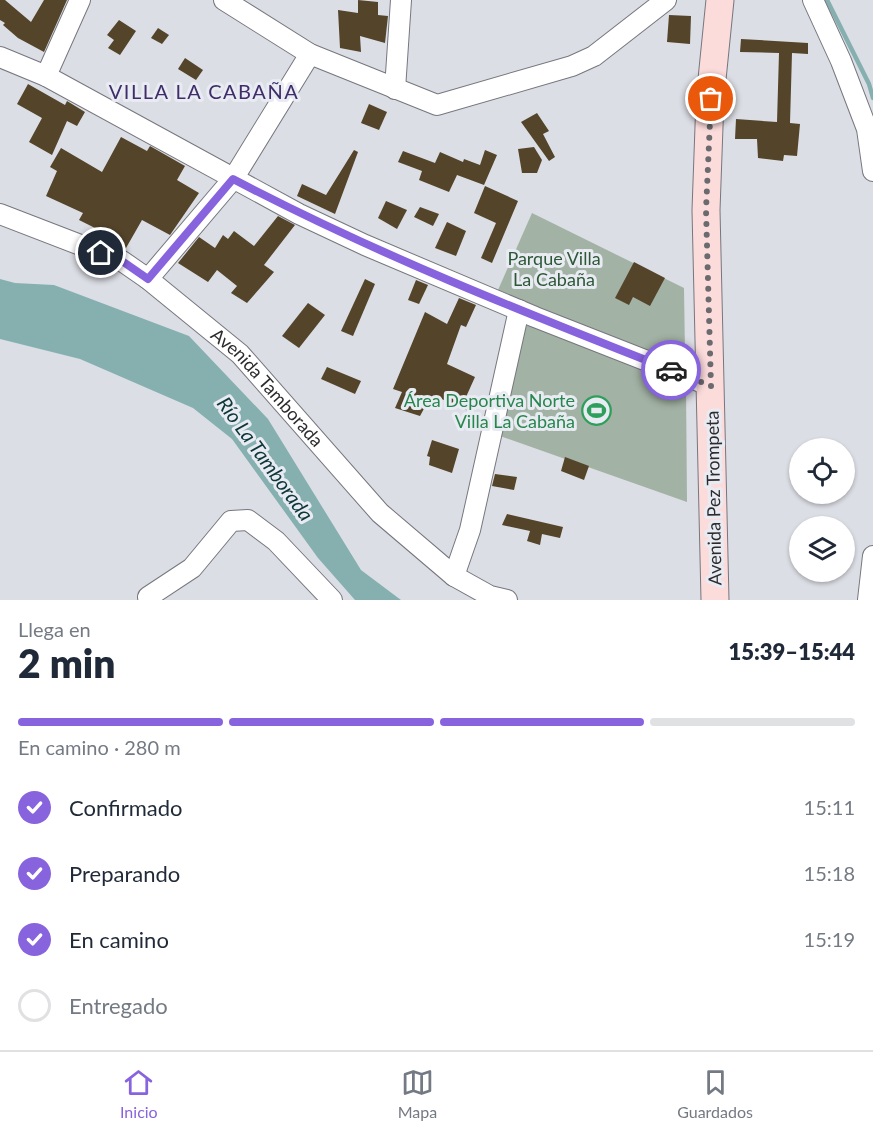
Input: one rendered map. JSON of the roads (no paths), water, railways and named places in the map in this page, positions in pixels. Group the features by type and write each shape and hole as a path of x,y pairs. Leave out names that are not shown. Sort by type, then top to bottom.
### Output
{"main road":[{"name":"Avenida Pez Trompeta","path":"715,600 706,210 711,99 720,0"}],"street":[{"path":"46,76 80,0"},
{"path":"224,0 309,54 437,105 572,66 594,56 666,0"},
{"path":"395,89 400,0"},
{"path":"813,0 841,61 867,129 873,171"},
{"path":"148,279 233,179 309,54"},
{"path":"0,57 46,76 299,214 519,310 711,386"},
{"name":"Avenida Tamborada","path":"0,214 122,261 148,279 240,354 380,513 454,576 490,596 507,600"},
{"path":"454,576 470,530 519,310"},
{"path":"148,597 192,568 231,521 248,520 276,541 332,600"},
{"path":"868,600 873,556"}],"water":[{"name":"Río La Tamborada","path":"0,279 15,283 54,285 189,336 268,419 361,570 401,600 355,600 318,558 232,439 193,408 80,359 0,339"}],"waterway":[{"path":"827,0 869,84 873,98"}],"place":[{"name":"Área Deportiva Norte Villa La Cabaña","path":"596,411"}],"district":[{"name":"VILLA LA CABAÑA","path":"204,92"}],"park label":[{"name":"Parque Villa La Cabaña","path":"554,269"}]}
